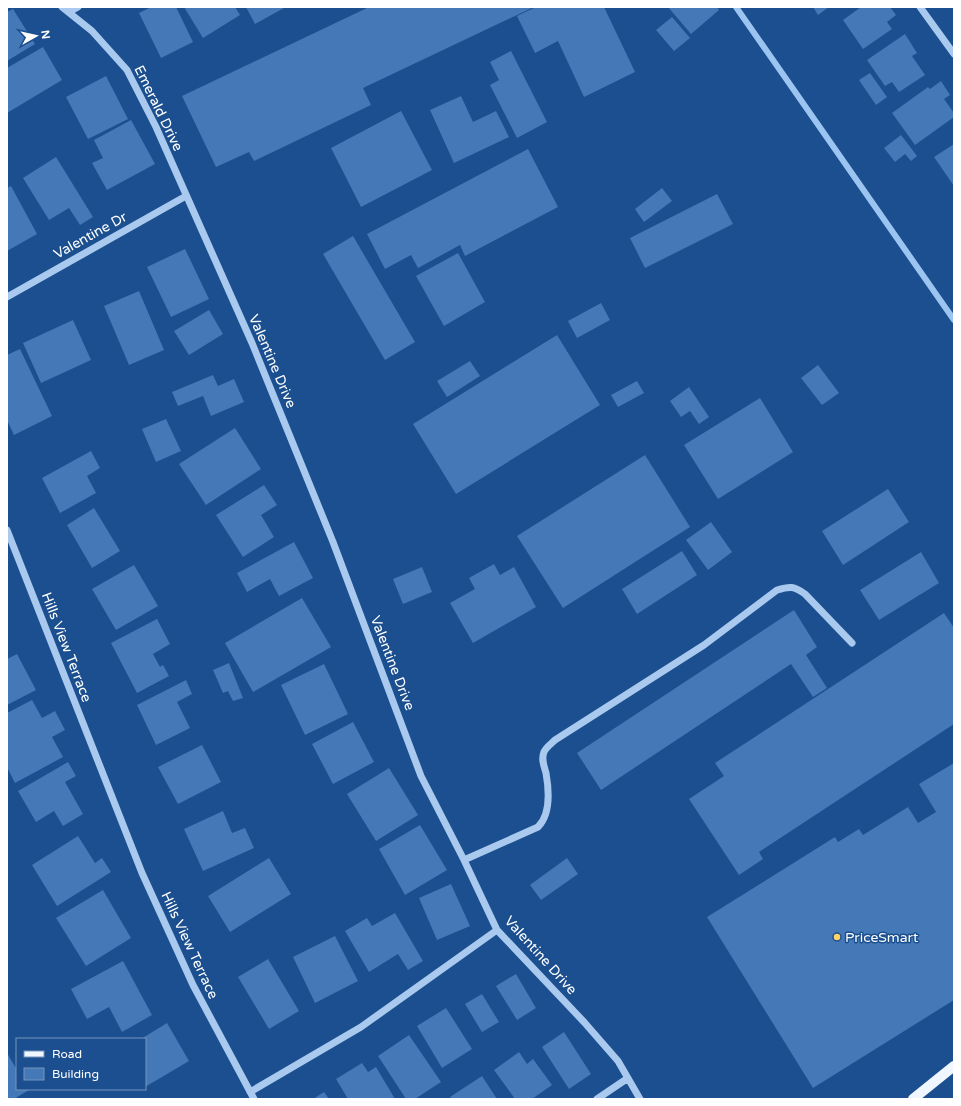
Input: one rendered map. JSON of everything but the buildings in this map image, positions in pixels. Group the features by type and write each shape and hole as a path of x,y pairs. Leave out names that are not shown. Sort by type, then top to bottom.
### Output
{"main road":[{"path":"913,1099 954,1066"}],"street":[{"name":"Emerald Drive","path":"62,7 92,31 127,70 156,127 186,196"},
{"path":"69,12 78,7"},
{"path":"920,7 954,54"},
{"name":"Valentine Dr","path":"7,297 186,196"},
{"name":"Valentine Drive","path":"186,196 252,343 334,542 421,776 464,860 497,930 584,1022 618,1061 640,1099"},
{"name":"Hills View Terrace","path":"7,530 142,874 193,985 254,1099"},
{"path":"464,860 531,830 543,822 546,815 548,791 542,759 544,752 555,740 704,645 777,590 787,586 796,588 805,594 852,643"},
{"path":"250,1092 361,1027 497,930"},
{"path":"597,1099 628,1078"}],"waterway":[{"path":"736,7 954,320"}],"place":[{"name":"PriceSmart","path":"837,937"}]}
